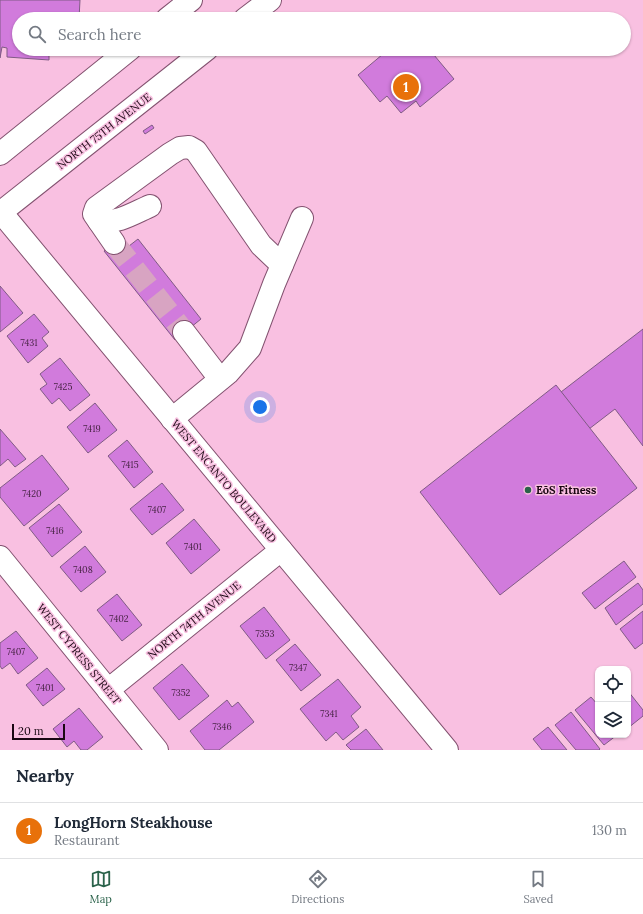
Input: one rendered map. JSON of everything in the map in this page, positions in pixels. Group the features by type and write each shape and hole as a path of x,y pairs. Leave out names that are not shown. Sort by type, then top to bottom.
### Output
{"street":[{"path":"176,12 191,0"},
{"path":"255,12 270,0"},
{"path":"0,154 121,56"},
{"name":"NORTH 75TH AVENUE","path":"0,212 198,56"},
{"path":"114,243 94,214 96,208 170,154 180,148 189,147 196,152 261,245 282,264"},
{"path":"99,221 107,222 122,218 150,206"},
{"name":"WEST ENCANTO BOULEVARD","path":"0,212 447,750"},
{"path":"172,419 220,379 250,348 282,264 302,218"},
{"path":"184,332 220,379"},
{"name":"NORTH 74TH AVENUE","path":"108,690 281,550"},
{"name":"WEST CYPRESS STREET","path":"0,557 158,750"}],"building":[{"path":"0,0 80,0 79,12 12,12 12,56 49,56 49,60 7,57 7,48 2,47 0,58"},
{"path":"381,56 435,56 454,79 420,107 416,101 401,113 387,96 380,102 358,75"},
{"path":"152,125 154,128 145,134 143,131"},
{"path":"122,237 129,246 138,239 201,319 175,340 104,251"},
{"path":"0,286 23,313 0,332"},
{"path":"34,314 49,332 42,338 48,346 28,363 7,336"},
{"path":"643,329 643,446 615,409 589,429 561,392"},
{"path":"60,358 90,395 70,411 59,398 52,404 40,389 47,384 40,374"},
{"name":"EōS Fitness","path":"556,385 637,488 500,595 420,492"},
{"path":"95,403 117,430 88,453 67,427"},
{"path":"0,429 26,459 15,467 8,459 0,466"},
{"path":"127,440 153,472 134,488 108,456"},
{"path":"42,455 69,489 24,526 0,497 0,488"},
{"path":"162,483 184,510 152,535 130,509"},
{"path":"59,504 82,532 52,557 29,528"},
{"path":"194,519 220,550 191,574 166,543"},
{"path":"85,546 106,572 81,592 60,567"},
{"path":"624,561 636,577 595,609 582,593"},
{"path":"638,583 643,590 643,604 616,625 605,608"},
{"path":"117,594 142,625 122,641 97,610"},
{"path":"264,607 290,640 266,659 240,626"},
{"path":"643,611 643,643 635,649 620,629"},
{"path":"16,631 38,658 18,674 10,663 2,669 0,666 0,643"},
{"path":"295,644 321,675 301,691 276,660"},
{"path":"182,664 209,696 179,720 153,688"},
{"path":"47,668 65,689 43,706 26,685"},
{"path":"338,679 361,707 351,716 359,727 343,740 336,732 326,741 300,709"},
{"path":"631,695 643,710 643,716 631,726"},
{"path":"591,697 595,702 595,734 575,710"},
{"path":"227,700 232,707 238,702 254,722 219,750 205,750 190,731"},
{"path":"79,708 103,737 87,750 81,750 74,741 67,747 53,729"},
{"path":"571,712 600,749 599,750 576,750 555,725"},
{"path":"548,727 567,750 542,750 533,739"},
{"path":"366,729 383,750 351,750 346,745"},
{"path":"598,738 613,738 604,745"}],"tunnel":[{"path":"114,243 184,332"}],"place":[{"name":"LongHorn Steakhouse","path":"406,87"},
{"name":"EōS Fitness","path":"528,490"}]}
